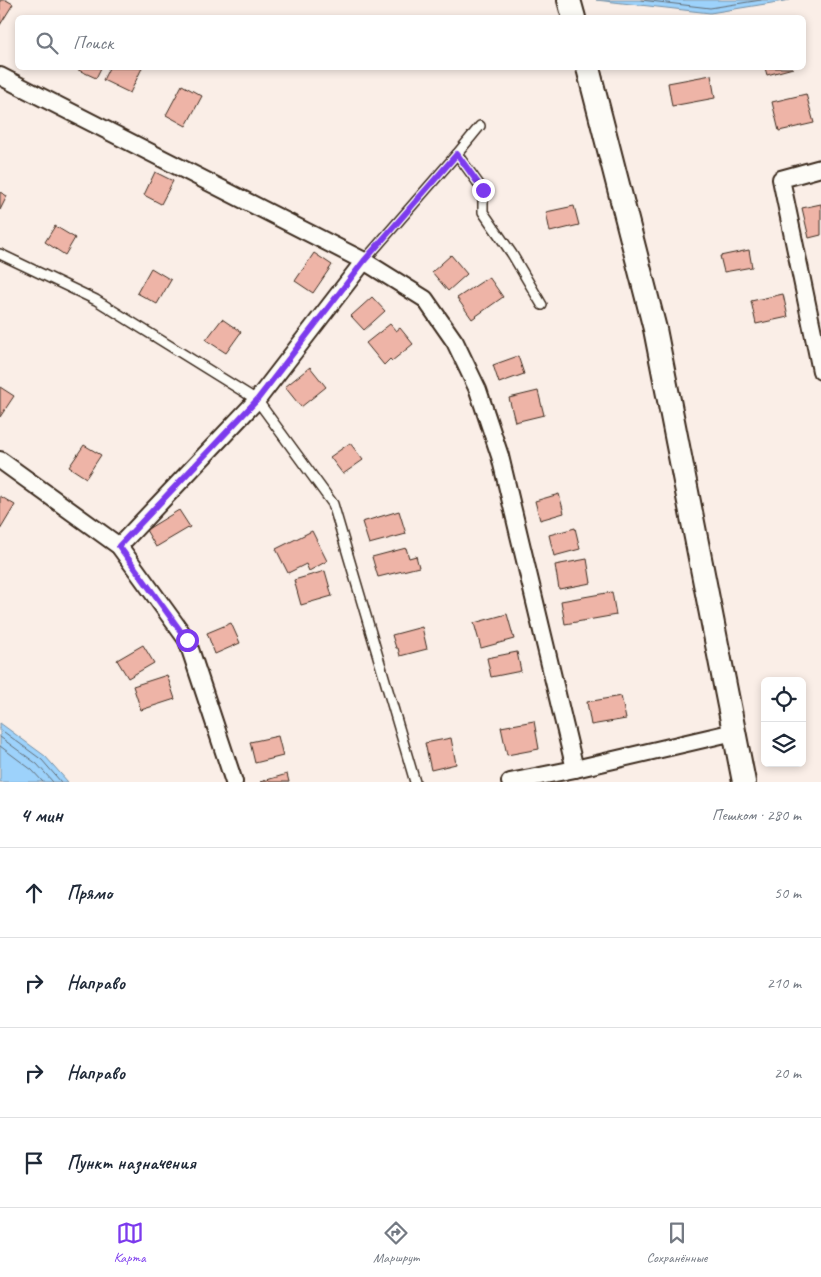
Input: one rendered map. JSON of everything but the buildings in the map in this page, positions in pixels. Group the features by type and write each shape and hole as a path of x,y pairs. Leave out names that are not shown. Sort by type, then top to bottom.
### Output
{"main road":[{"path":"569,0 573,15"},
{"path":"589,70 655,329 744,782"}],"street":[{"path":"0,76 364,261 425,299 455,342 478,390 500,456 574,769"},
{"path":"821,168 781,179 821,371"},
{"path":"119,546 257,400 364,261"},
{"path":"0,460 119,546 187,640 234,782"},
{"path":"510,782 734,732"}],"lane":[{"path":"364,261 480,126"},
{"path":"457,154 483,190 483,212 512,254 542,305"},
{"path":"0,254 96,300 257,400 333,504 415,782"}],"water":[{"path":"596,0 790,0 710,13"},
{"path":"0,723 45,756 68,782 0,782"}],"route":[{"path":"187,640 119,546 257,400 364,261 457,154 483,190"}]}
